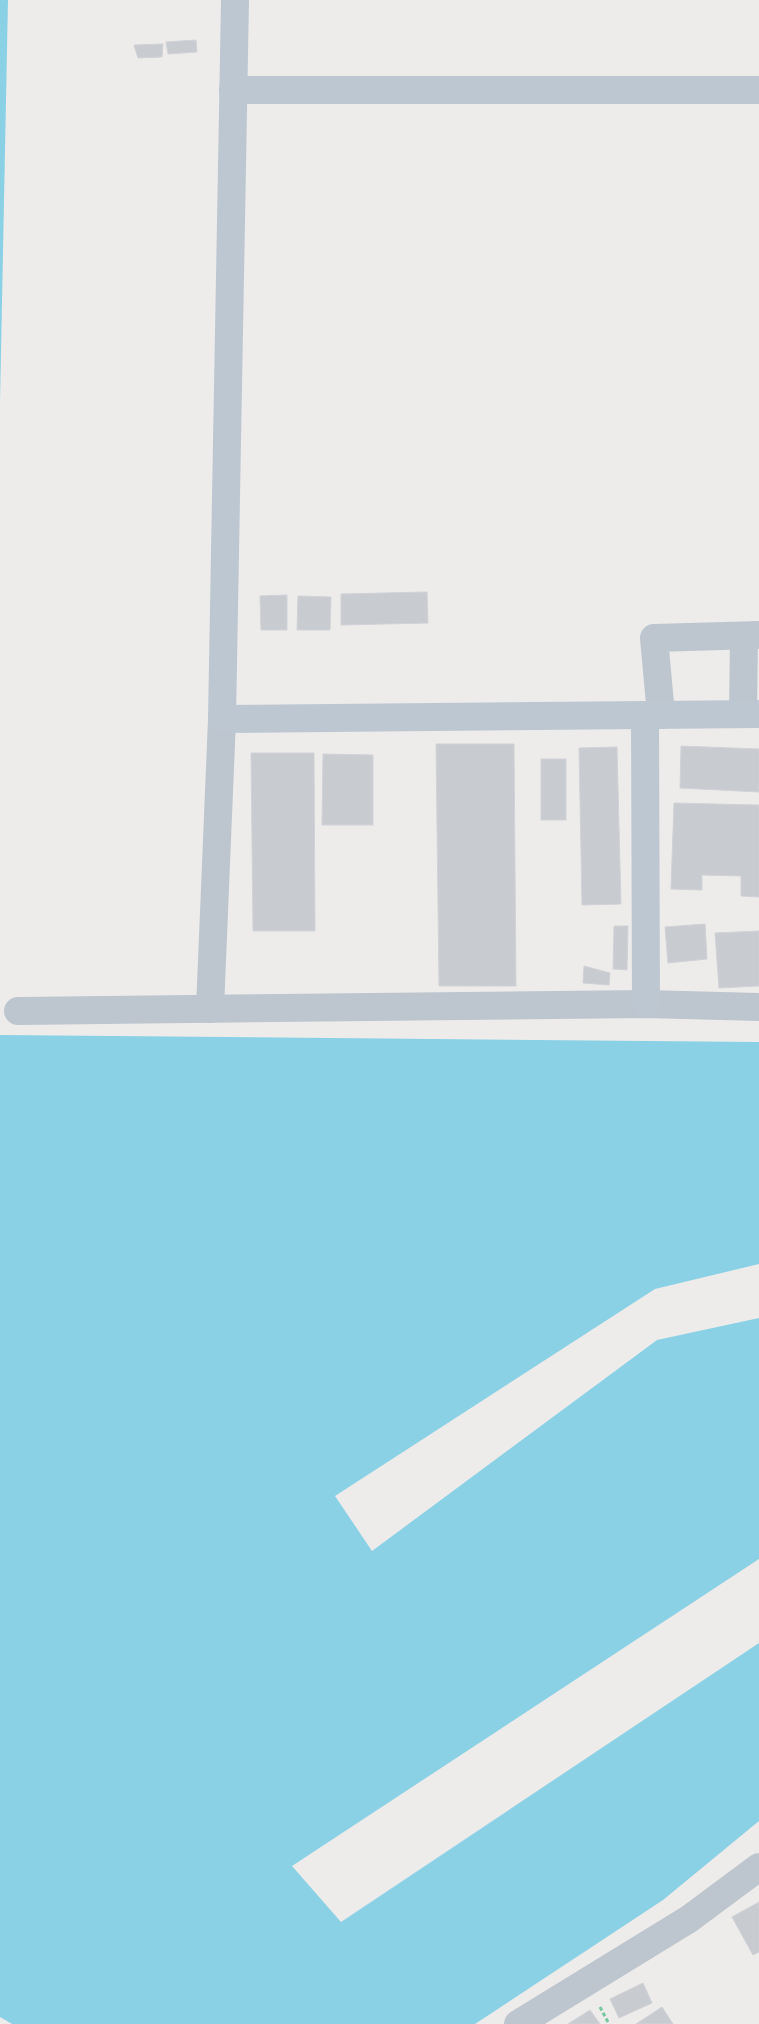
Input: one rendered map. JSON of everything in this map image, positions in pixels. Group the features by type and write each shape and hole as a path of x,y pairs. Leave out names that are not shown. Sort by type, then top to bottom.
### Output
{"street":[{"path":"210,1009 222,718 235,0"},
{"path":"233,90 759,90"},
{"path":"222,718 653,715 751,714 751,635 654,638 653,715 646,1004"},
{"path":"18,1011 646,1004 759,1007"},
{"path":"518,2024 689,1918 759,1867"}],"water":[{"path":"0,0 8,0 0,403"},
{"path":"0,1035 759,1042 759,1264 655,1289 335,1496 372,1551 657,1340 759,1318 759,1559 292,1866 341,1922 759,1643 759,1821 663,1900 475,2024 12,2024 0,2017"}],"building":[{"path":"196,40 197,52 168,54 166,42"},
{"path":"163,44 162,57 138,58 134,45"},
{"path":"427,592 428,623 341,625 341,594"},
{"path":"287,595 287,630 261,630 260,596"},
{"path":"298,596 331,597 330,630 297,630"},
{"path":"436,744 514,744 516,986 439,986"},
{"path":"681,746 759,749 759,792 680,788"},
{"path":"617,747 621,904 582,905 579,748"},
{"path":"251,753 314,753 315,931 253,931"},
{"path":"323,754 373,755 373,825 322,825"},
{"path":"541,759 566,759 566,820 541,820"},
{"path":"674,803 759,805 759,897 741,896 741,876 702,875 702,890 671,889"},
{"path":"705,924 707,959 668,963 665,927"},
{"path":"614,926 628,926 627,970 613,969"},
{"path":"759,931 759,986 719,988 715,933"},
{"path":"584,966 610,973 609,985 583,983"},
{"path":"759,1902 759,1952 753,1955 732,1917"},
{"path":"643,1983 652,2003 619,2018 610,1999"},
{"path":"662,2007 673,2024 636,2024"},
{"path":"590,2010 600,2024 568,2024"}]}
